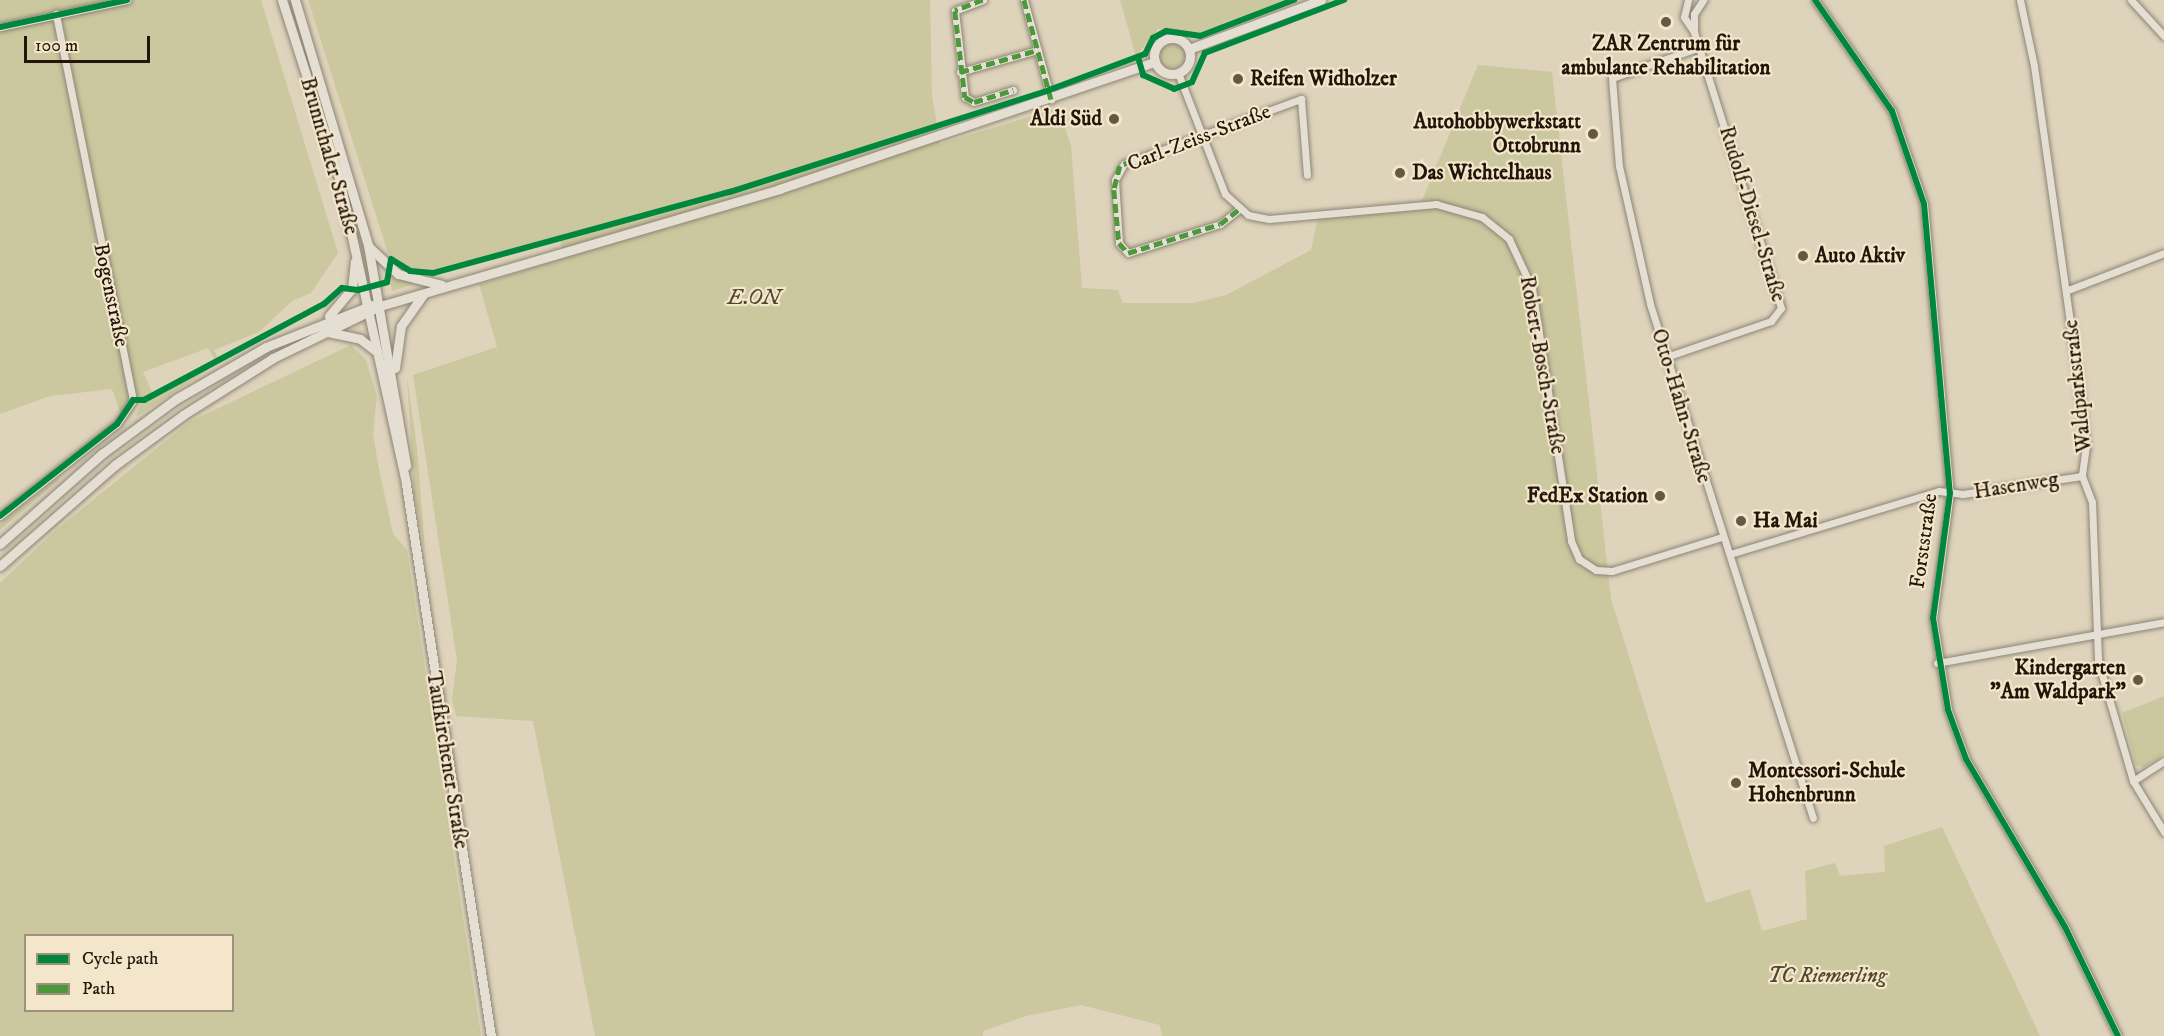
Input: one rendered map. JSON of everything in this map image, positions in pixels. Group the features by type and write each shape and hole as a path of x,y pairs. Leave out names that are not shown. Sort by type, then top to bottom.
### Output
{"main road":[{"name":"Brunnthaler Straße","path":"282,0 356,247 369,309"},
{"name":"Brunnthaler Straße","path":"295,0 368,245 380,306"},
{"path":"1189,49 1322,0"},
{"path":"1166,39 1179,39 1189,49 1188,63 1178,73 1167,73 1155,62 1156,48 1166,39"},
{"path":"0,544 103,453 176,399 257,351 325,320 769,192 991,120 1155,62"},
{"path":"368,245 398,274 443,285"},
{"path":"325,320 352,289 356,247"},
{"path":"394,377 406,315 429,290"},
{"name":"Taufkirchener Straße","path":"380,306 394,377 406,484 491,1036"},
{"path":"0,566 149,438 273,358 328,332 369,309"},
{"name":"Taufkirchener Straße","path":"369,309 406,484"},
{"path":"328,332 360,339 377,352"}],"street":[{"path":"0,27 127,0"},
{"path":"983,0 955,11 960,72 969,101 1013,90"},
{"path":"1024,0 1051,99"},
{"name":"Rudolf-Diesel-Straße","path":"1666,357 1781,314 1700,47 1684,17 1688,0"},
{"path":"1694,32 1694,14 1703,0"},
{"name":"Forststraße","path":"1815,0 1892,111 1914,163 1925,211 1950,493 1933,599 1937,663 1966,759 2068,933 2118,1036"},
{"name":"Waldparkstraße","path":"2020,0 2068,290 2086,446 2082,476 2092,502 2098,661 2133,781 2164,832"},
{"path":"2131,0 2164,36"},
{"name":"Bogenstraße","path":"0,516 117,424 133,400 56,14"},
{"name":"Otto-Hahn-Straße","path":"1700,47 1615,73 1610,84 1629,217 1666,357 1813,818"},
{"path":"960,72 1038,50"},
{"path":"1178,73 1225,194 1238,210"},
{"name":"Carl-Zeiss-Straße","path":"1238,210 1220,224 1143,252 1128,253 1119,243 1114,190 1120,166 1301,99 1307,175"},
{"name":"Robert-Bosch-Straße","path":"1238,210 1269,219 1436,204 1492,223 1517,250 1528,273 1571,541 1579,560 1596,570 1612,571 1722,537"},
{"path":"2068,290 2164,253"},
{"name":"Hasenweg","path":"1950,493 2082,476"},
{"path":"1730,554 1940,491 1950,493"},
{"path":"1937,663 2096,632 2164,622"},
{"path":"2133,781 2164,761"}],"green space":[{"path":"0,0 261,0 338,253 311,293 292,301 259,332 214,350 220,362 136,417 140,405 215,360 208,348 143,372 152,392 121,414 112,389 50,396 0,414"},
{"path":"308,0 930,0 932,95 940,144 1058,108 1071,146 1082,288 1118,290 1123,303 1193,303 1226,295 1311,250 1318,217 1419,208 1478,65 1552,72 1611,599 1706,903 1750,889 1762,931 1807,919 1805,871 1835,863 1840,876 1885,872 1884,846 1942,827 2040,1036 1162,1036 1160,1025 1081,1005 1026,1016 983,1031 983,1036 595,1036 533,721 456,716 452,699 457,660 413,375 497,347 479,284 563,259 560,237 433,272 411,270 388,253"},
{"path":"1120,0 1290,0 1199,34 1158,29 1136,56"},
{"path":"1172,42 1181,46 1185,55 1181,64 1172,68 1163,64 1159,55 1163,46"},
{"path":"358,223 373,284 370,285 354,224"},
{"path":"388,273 390,273 414,284 392,291"},
{"path":"351,345 366,360 377,396 373,434 393,534 407,550 481,1036 0,1036 0,583 55,531 189,422"},
{"path":"407,377 417,448 425,551 414,492"},
{"path":"58,478 59,480 0,530 0,523"},
{"path":"2164,696 2164,754 2143,768 2136,765 2122,713"}],"marked path":[{"path":"983,0 955,11 965,97 974,102 1013,90"},
{"path":"1024,0 1051,99"},
{"path":"960,72 1038,50"},
{"path":"1132,161 1120,166 1114,190 1119,243 1128,253 1220,224 1238,210"}],"cycle path":[{"path":"0,27 127,0"},
{"path":"0,516 117,424 133,400 144,400 324,304 342,288 358,290 387,282 391,259 410,271 433,273 730,192 1049,90 1145,54 1153,38 1166,31 1200,36 1294,0"},
{"path":"1138,57 1143,75 1174,89 1192,82 1205,53 1344,0"},
{"path":"1815,0 1892,111 1924,204 1950,493 1933,618 1948,710 1966,759 2065,927 2118,1036"}],"place":[{"name":"ZAR Zentrum für ambulante Rehabilitation","path":"1666,22"},
{"name":"Reifen Widholzer","path":"1238,79"},
{"name":"Aldi Süd","path":"1114,119"},
{"name":"Autohobbywerkstatt Ottobrunn","path":"1593,134"},
{"name":"Das Wichtelhaus","path":"1400,173"},
{"name":"Auto Aktiv","path":"1803,256"},
{"name":"FedEx Station","path":"1660,496"},
{"name":"Ha Mai","path":"1741,521"},
{"name":"Kindergarten \"Am Waldpark\"","path":"2138,680"},
{"name":"Montessori-Schule Hohenbrunn","path":"1736,783"}],"park label":[{"name":"E.ON","path":"754,298"},
{"name":"TC Riemerling","path":"1827,976"}]}
